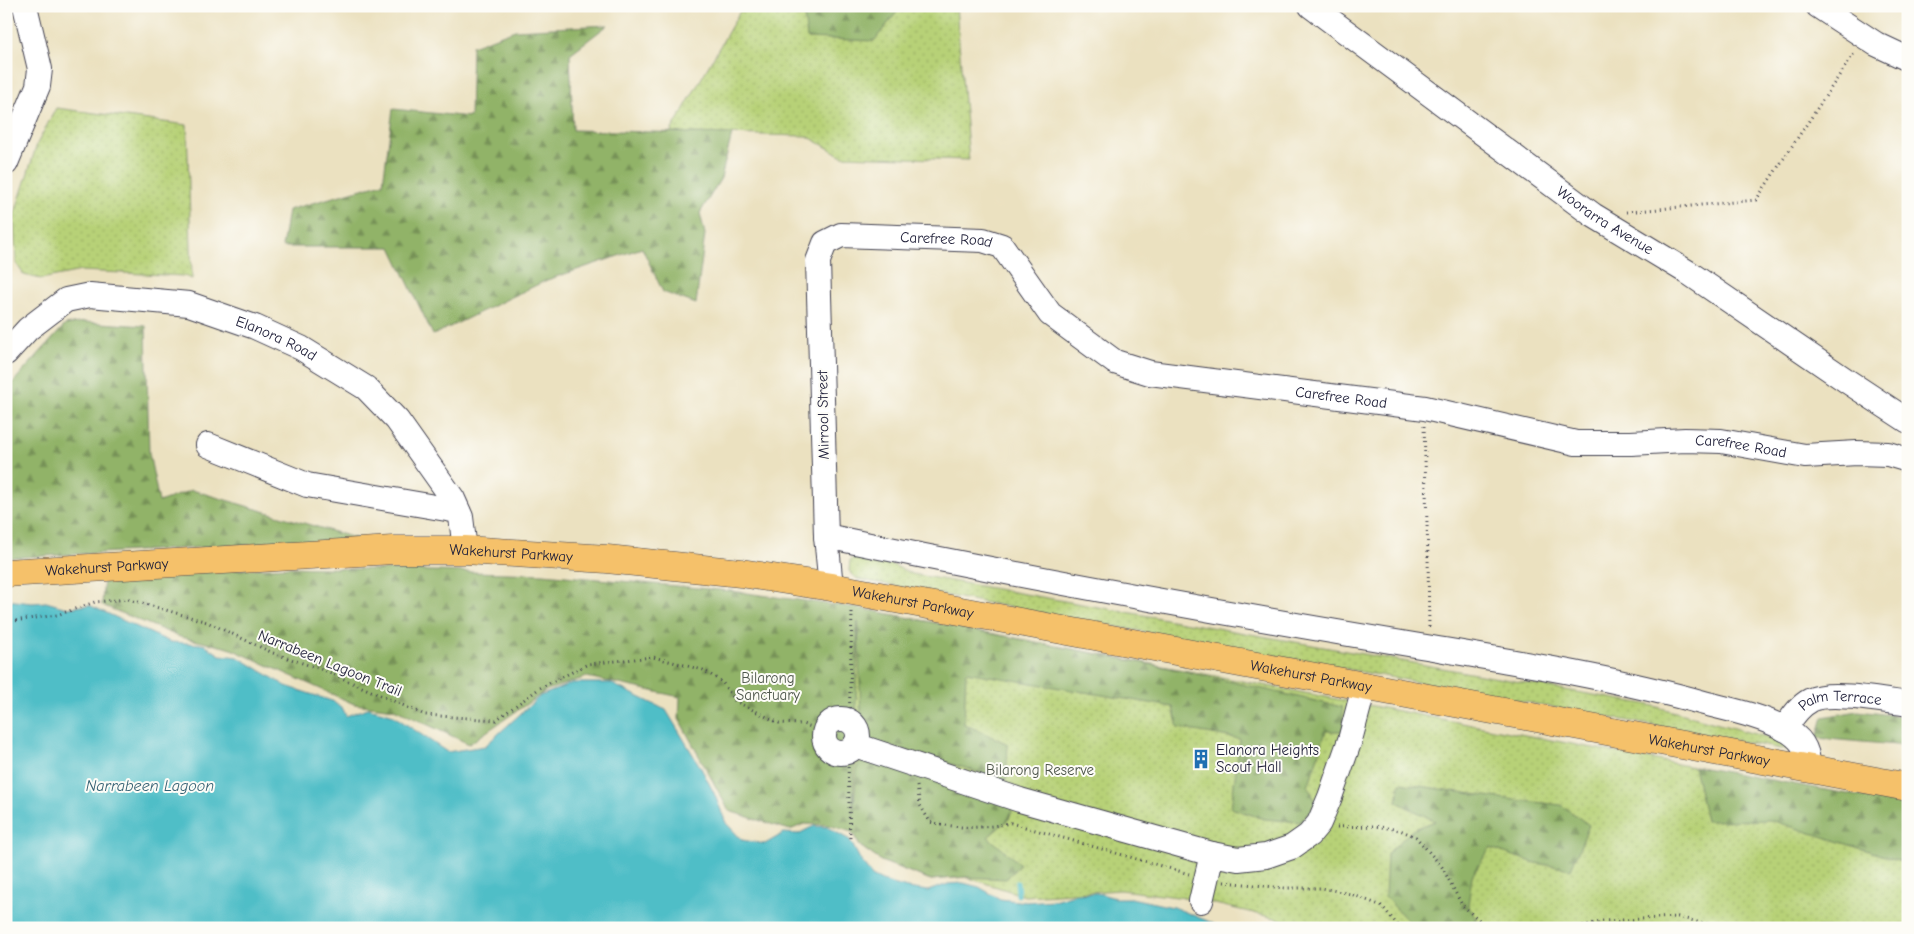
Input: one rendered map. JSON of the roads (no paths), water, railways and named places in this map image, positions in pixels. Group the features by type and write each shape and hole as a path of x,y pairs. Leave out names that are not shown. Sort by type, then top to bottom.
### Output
{"main road":[{"name":"Wakehurst Parkway","path":"6,573 393,550 465,550 607,559 742,573 842,589 1908,787"}],"street":[{"path":"6,163 38,86 40,69 25,6"},
{"name":"Woorarra Avenue","path":"1310,6 1593,215 1690,273 1847,382 1908,421"},
{"path":"1818,6 1865,37 1908,59"},
{"name":"Carefree Road","path":"825,244 841,235 983,240 1002,246 1050,314 1115,362 1150,373 1425,408 1576,442 1721,441 1804,456 1856,453 1888,454 1908,460"},
{"name":"Mirrool Street","path":"825,244 818,261 826,536 842,589"},
{"name":"Elanora Road","path":"6,353 28,329 66,300 90,295 189,304 255,327 301,348 366,388 397,420 453,500 461,517 465,550"},
{"path":"208,445 307,485 458,511"},
{"path":"826,536 1273,622 1586,674 1672,694 1737,710 1784,729 1799,739 1805,746 1809,757 1808,768"},
{"path":"851,748 857,735 853,726 845,720 835,720 830,723 825,731 825,742 831,750 841,753 851,748 1020,800 1212,854 1238,858 1266,856 1292,847 1309,835 1320,823 1350,740 1364,687"},
{"name":"Palm Terrace","path":"1784,729 1800,707 1812,699 1828,695 1908,704"},
{"path":"1201,901 1212,854"}],"water":[{"name":"Narrabeen Lagoon","path":"6,600 32,603 46,602 67,608 89,605 170,642 205,645 220,655 238,657 286,686 335,702 343,709 346,716 368,708 391,714 447,752 485,746 540,696 573,683 610,683 666,710 701,768 726,823 742,840 765,844 784,833 798,834 814,826 827,827 850,840 861,861 872,876 907,888 928,891 948,884 963,883 979,887 1000,899 1026,902 1054,900 1075,894 1097,893 1115,898 1131,898 1173,907 1220,928 6,928"}],"waterway":[{"path":"1017,883 1018,895"}],"place":[{"name":"Elanora Heights Scout Hall","path":"1201,759"}],"park label":[{"name":"Bilarong Sanctuary","path":"768,686"},
{"name":"Bilarong Reserve","path":"1040,770"}]}
